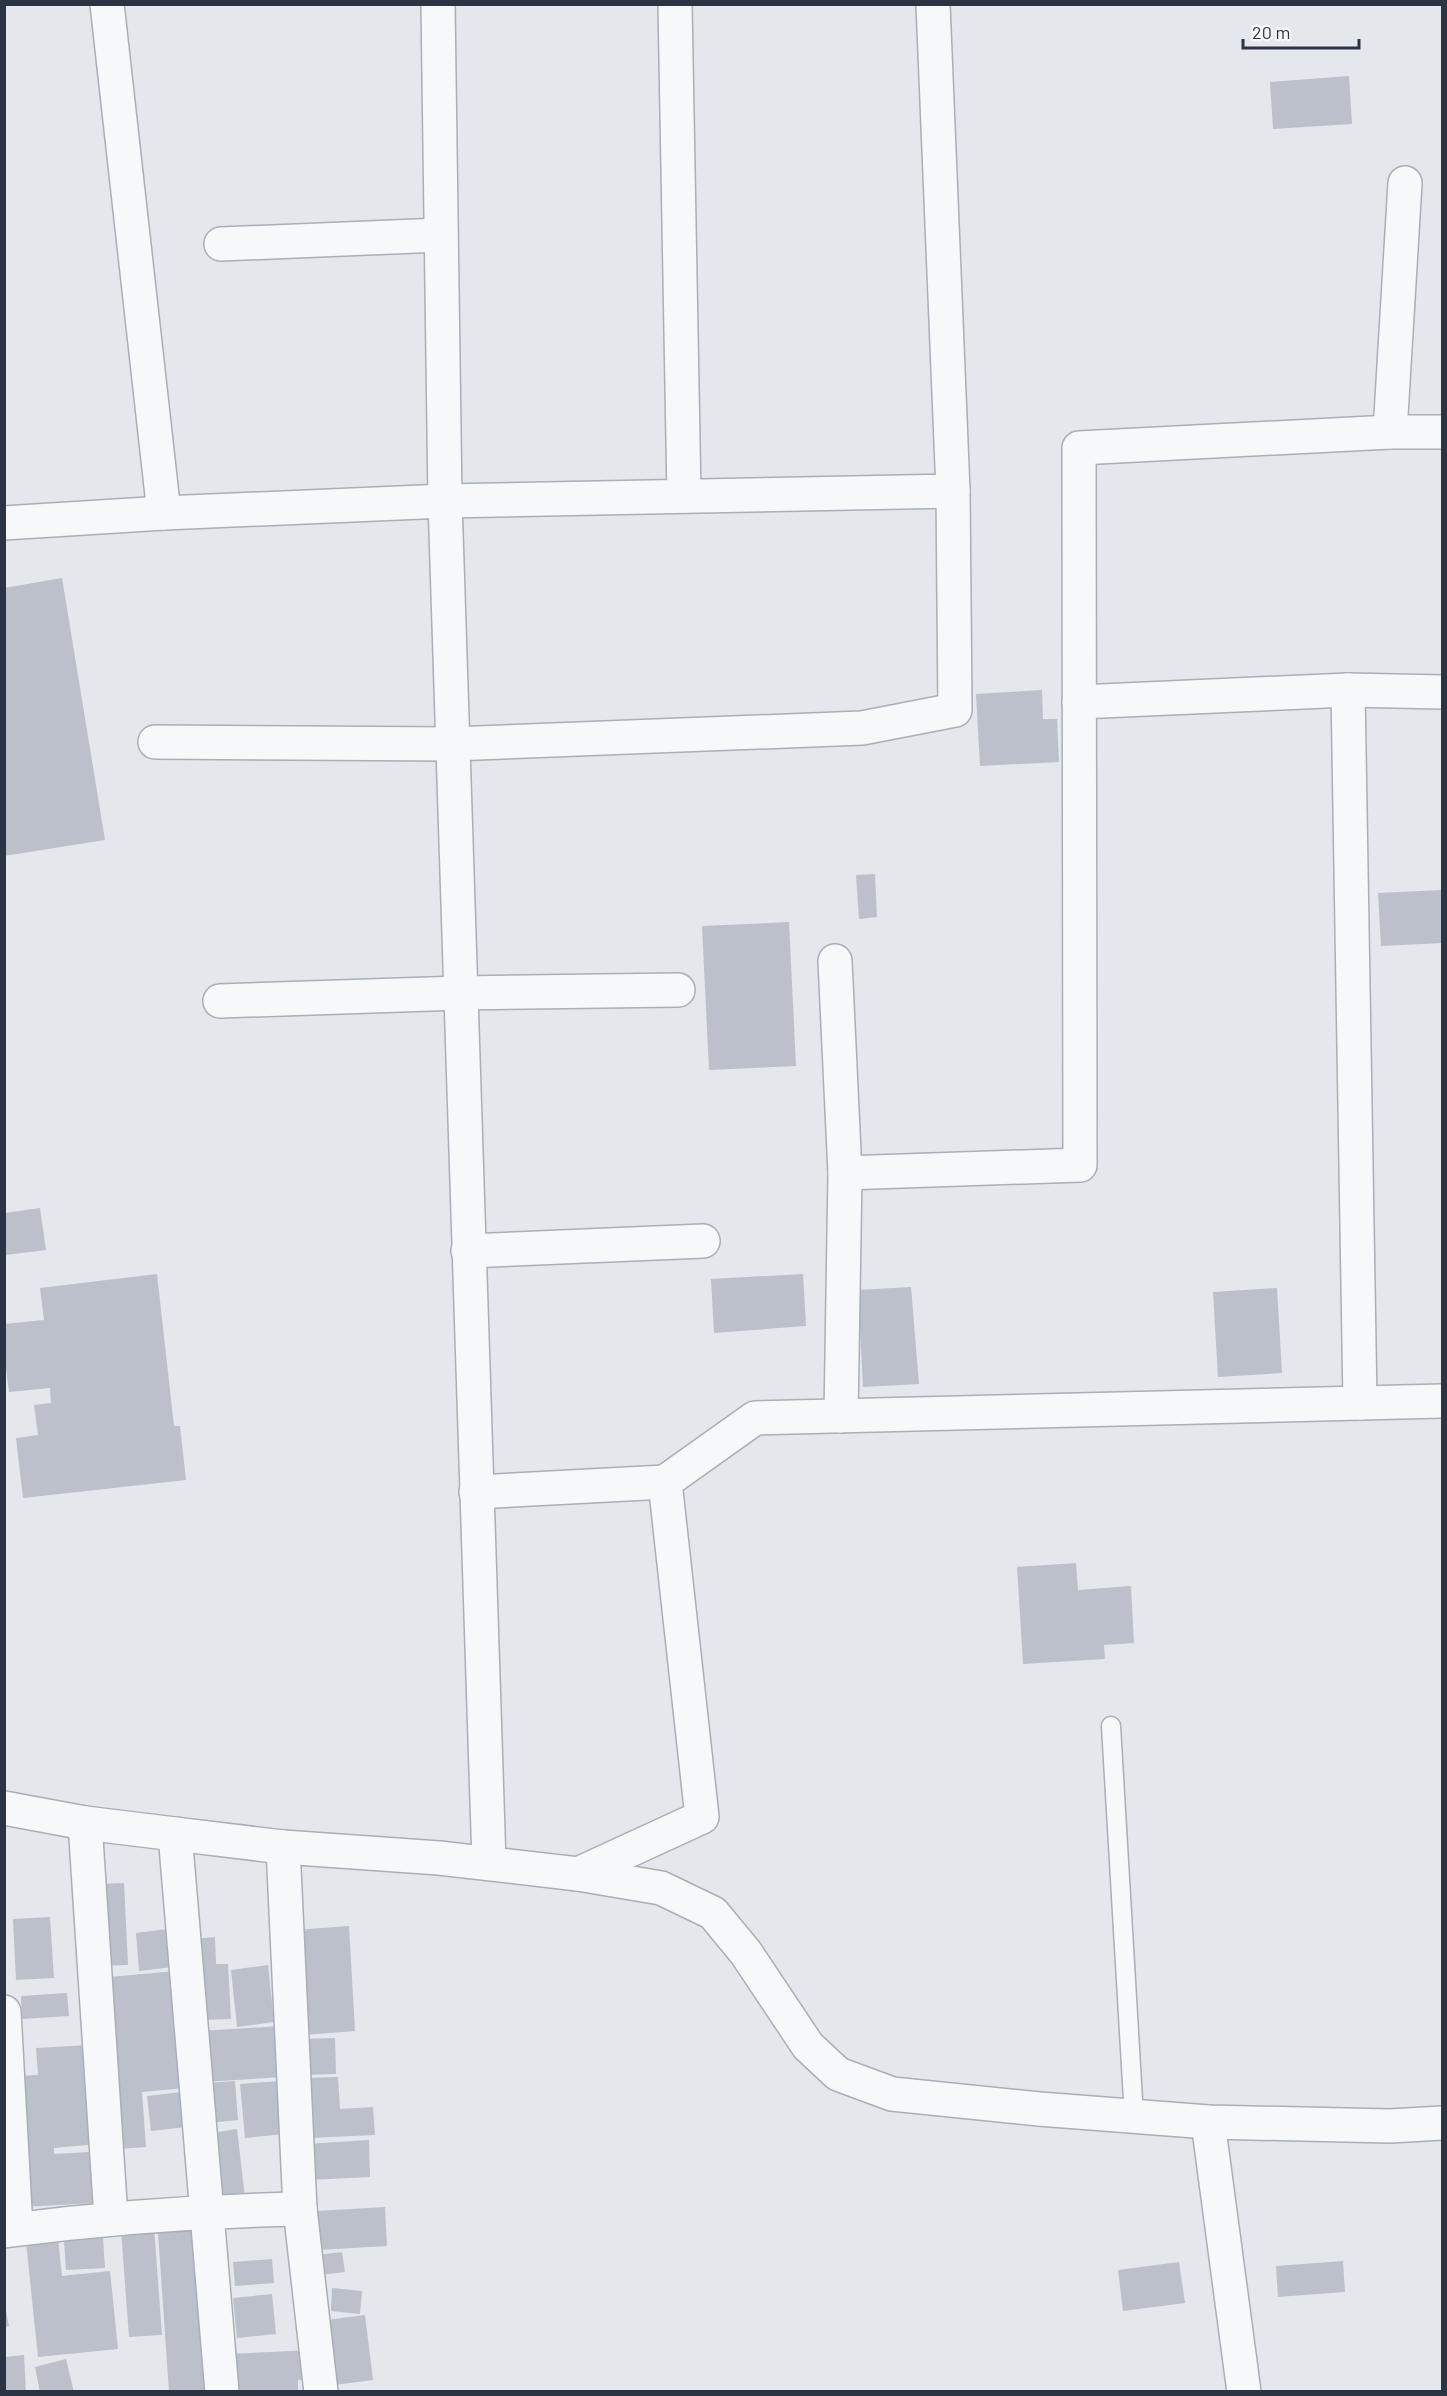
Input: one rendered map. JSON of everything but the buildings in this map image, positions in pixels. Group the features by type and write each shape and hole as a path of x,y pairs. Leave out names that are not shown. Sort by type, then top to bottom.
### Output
{"street":[{"path":"107,4 164,513"},
{"path":"438,4 445,501 489,1863"},
{"path":"675,4 684,496"},
{"path":"155,742 452,744 862,728 955,710 953,491 933,4"},
{"path":"1390,432 1405,183"},
{"path":"221,244 441,235"},
{"path":"845,1173 1080,1166 1079,448 1390,432 1443,432"},
{"path":"4,523 164,513 445,501 953,491"},
{"path":"1079,702 1348,690 1443,692"},
{"path":"1348,690 1360,1403"},
{"path":"835,961 845,1173 842,1416"},
{"path":"220,1001 460,993 678,990"},
{"path":"468,1251 703,1241"},
{"path":"476,1492 665,1482 754,1418 1443,1401"},
{"path":"578,1874 702,1817 665,1482"},
{"path":"4,1808 85,1823 175,1834 283,1847 489,1863 578,1874 661,1888 713,1913 746,1953 807,2046 838,2074 892,2094 1208,2122 1390,2126 1443,2123"},
{"path":"85,1823 111,2218"},
{"path":"175,1834 222,2391"},
{"path":"283,1847 300,2209 321,2391"},
{"path":"4,2012 10,2230 111,2218 207,2211 300,2209"},
{"path":"1208,2122 1244,2391"}],"lane":[{"path":"1111,1726 1134,2117"}]}
